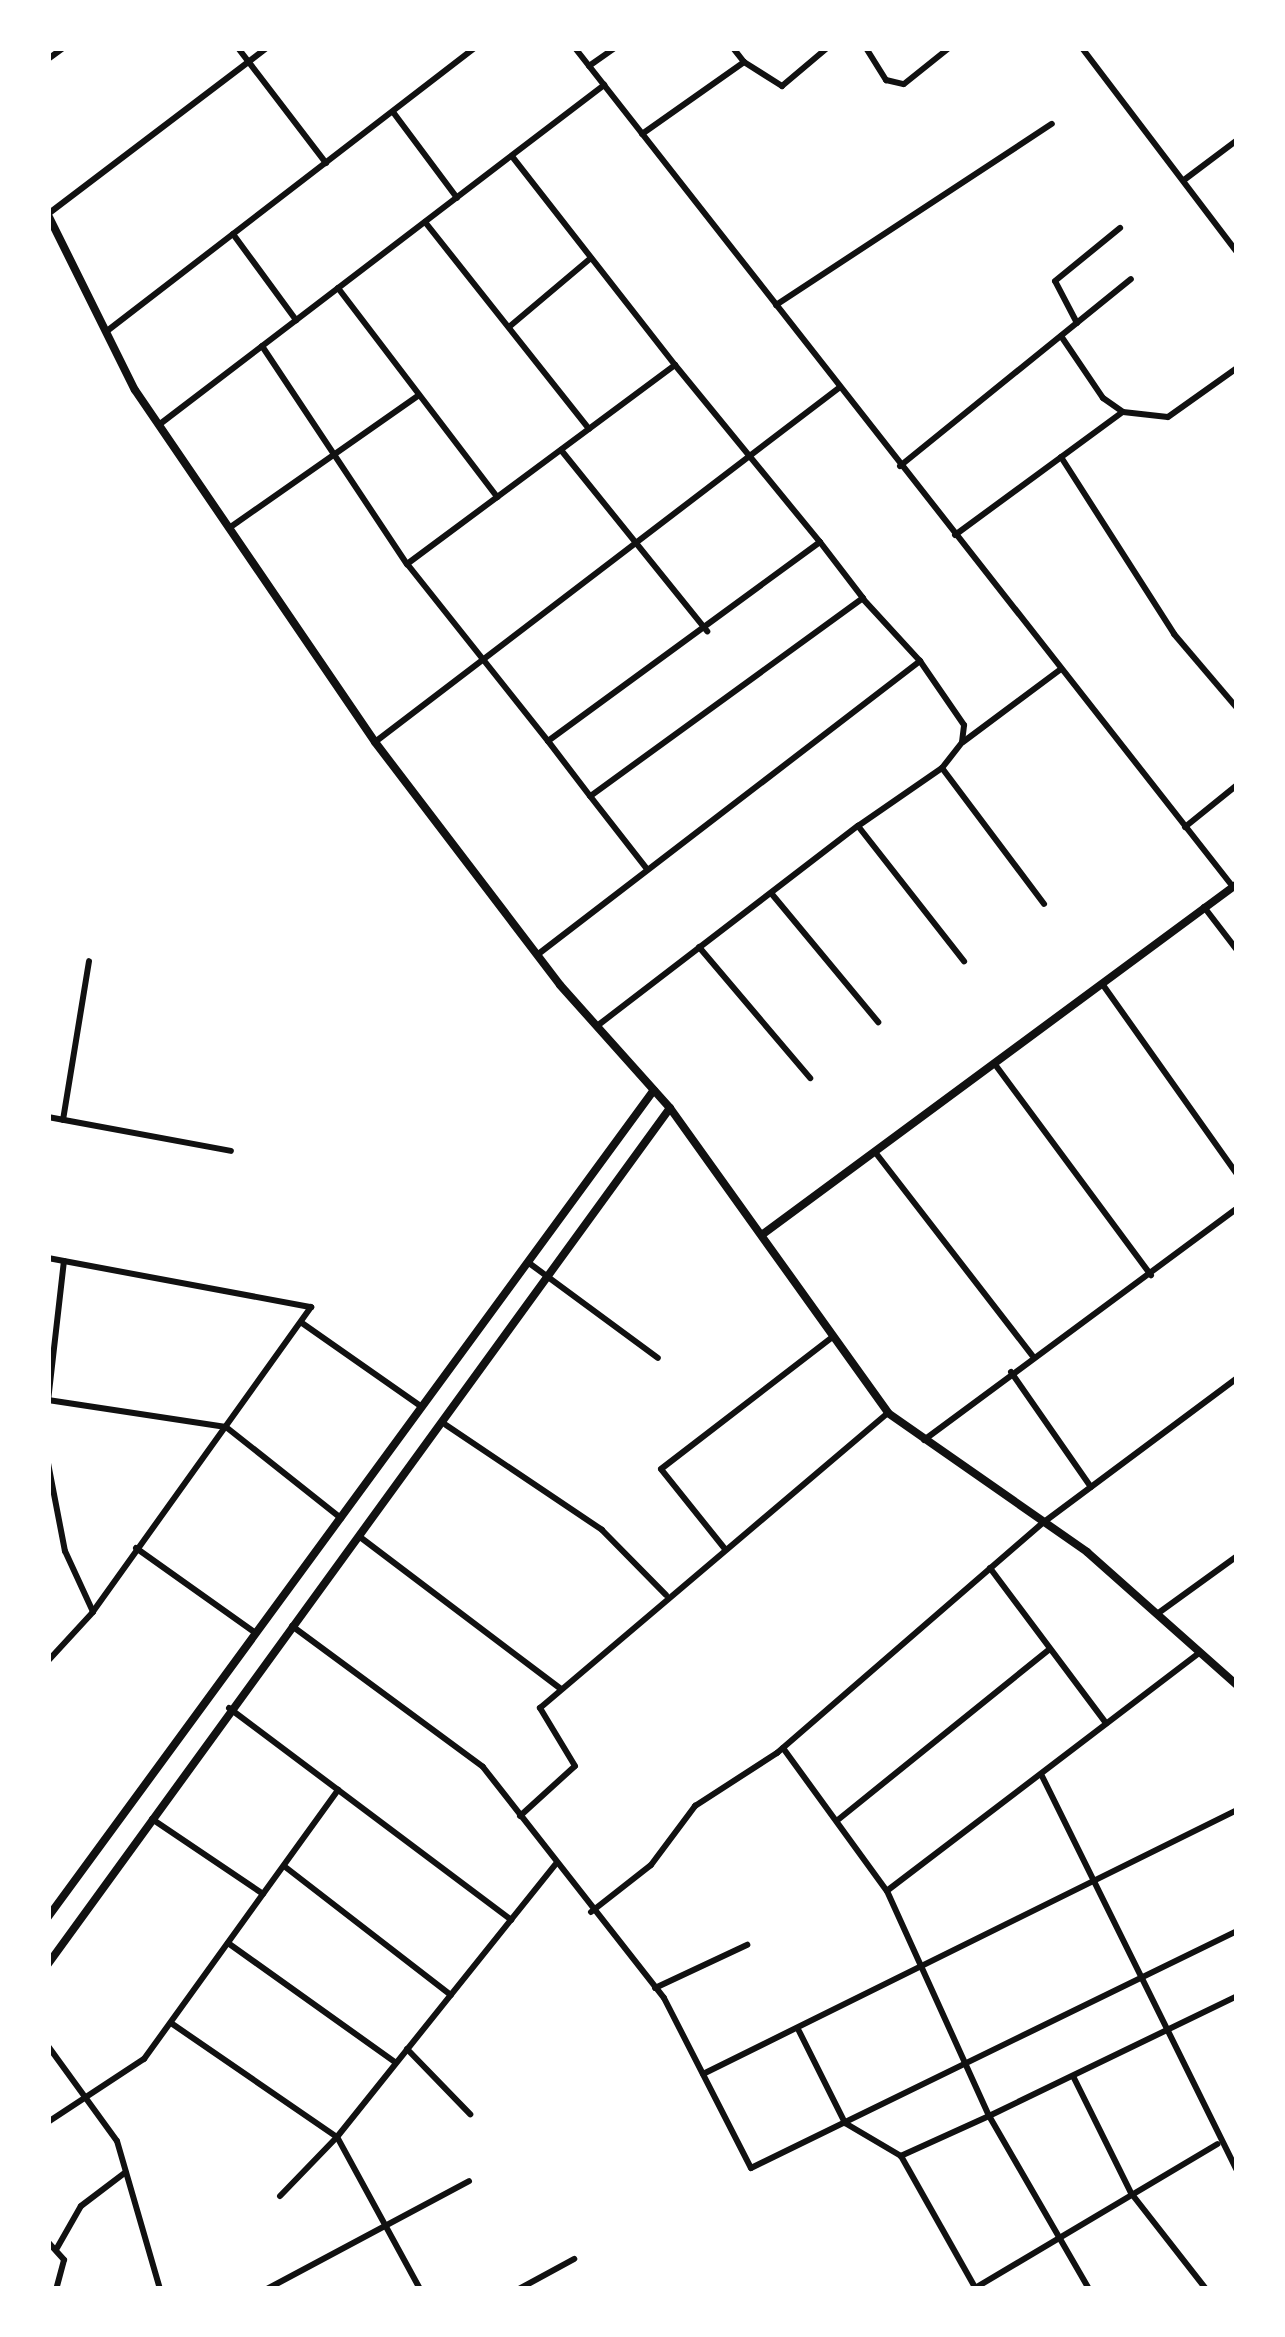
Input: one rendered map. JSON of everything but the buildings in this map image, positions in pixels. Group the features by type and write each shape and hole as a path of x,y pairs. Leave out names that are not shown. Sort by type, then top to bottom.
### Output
{"street":[{"path":"48,59 63,48"},
{"path":"238,48 326,163"},
{"path":"267,48 48,215 106,332 160,424 375,742 537,955 670,1108 888,1413 1044,1522 1237,1685"},
{"path":"106,332 475,48"},
{"path":"574,48 1235,886 763,1234"},
{"path":"589,66 615,48"},
{"path":"733,48 744,62 782,86 827,48"},
{"path":"866,48 886,80 904,84 949,48"},
{"path":"1082,48 1237,252"},
{"path":"642,134 744,62"},
{"path":"160,424 604,85"},
{"path":"393,112 457,198"},
{"path":"776,305 1052,124"},
{"path":"1184,180 1237,140"},
{"path":"512,156 749,459 920,661 964,725 962,742"},
{"path":"425,222 589,429"},
{"path":"1077,323 1055,280 1120,228"},
{"path":"233,234 296,320"},
{"path":"509,328 591,257"},
{"path":"900,466 1131,279"},
{"path":"338,288 497,497"},
{"path":"1061,336 1103,398 1123,412 1168,417 1237,368"},
{"path":"262,346 407,564 648,870"},
{"path":"407,564 675,365"},
{"path":"375,742 488,662 840,387"},
{"path":"232,526 419,395"},
{"path":"955,535 1123,412"},
{"path":"561,450 707,631"},
{"path":"1060,457 1174,634 1237,708"},
{"path":"548,741 707,631 820,542"},
{"path":"590,796 863,598"},
{"path":"537,955 920,661"},
{"path":"597,1026 858,826 942,768 962,742 1061,669"},
{"path":"942,768 1044,904"},
{"path":"1185,826 1237,785"},
{"path":"858,826 964,962"},
{"path":"771,893 878,1022"},
{"path":"1204,907 1237,950"},
{"path":"699,947 810,1078"},
{"path":"63,1120 89,961"},
{"path":"1102,985 1237,1174"},
{"path":"994,1063 1150,1275"},
{"path":"48,1917 654,1090"},
{"path":"48,1964 229,1708 446,1425 670,1108"},
{"path":"48,1117 231,1151"},
{"path":"875,1152 1033,1355"},
{"path":"924,1440 1237,1208"},
{"path":"48,1258 311,1307 93,1612 48,1661"},
{"path":"64,1261 48,1401 226,1427 342,1518"},
{"path":"529,1263 658,1358"},
{"path":"302,1323 424,1409"},
{"path":"725,1549 661,1469 831,1338"},
{"path":"1010,1372 1091,1486"},
{"path":"591,1912 651,1865 695,1806 783,1748 1044,1522 1237,1378"},
{"path":"520,1816 575,1766 539,1712 666,1595 888,1413"},
{"path":"446,1425 602,1530 666,1595"},
{"path":"48,1463 65,1551 93,1612"},
{"path":"360,1538 561,1688"},
{"path":"136,1548 254,1632"},
{"path":"1157,1614 1237,1556"},
{"path":"990,1568 1106,1723"},
{"path":"292,1626 483,1767 591,1912 655,1988 751,2168 1138,1975 1237,1931"},
{"path":"839,1819 1050,1648"},
{"path":"887,1891 1200,1652"},
{"path":"229,1708 511,1920"},
{"path":"783,1748 887,1891 971,2062 989,2116 1055,2238 1089,2289"},
{"path":"1042,1776 1218,2144 1237,2171"},
{"path":"48,2122 145,2060 338,1790"},
{"path":"703,2074 925,1970 1237,1810"},
{"path":"150,1818 263,1894"},
{"path":"280,2196 338,2137 555,1864"},
{"path":"284,1866 451,1995"},
{"path":"228,1943 396,2064"},
{"path":"655,1988 747,1945"},
{"path":"901,2156 1237,1996"},
{"path":"171,2023 338,2137 421,2289"},
{"path":"798,2030 845,2123 901,2156 976,2288 1218,2144"},
{"path":"48,2046 88,2095 126,2172 160,2289"},
{"path":"407,2049 470,2114"},
{"path":"1073,2076 1131,2192 1206,2289"},
{"path":"57,2248 81,2206 126,2172"},
{"path":"267,2289 386,2229 469,2180"},
{"path":"48,2242 64,2263 56,2289"},
{"path":"519,2289 574,2260"}]}
